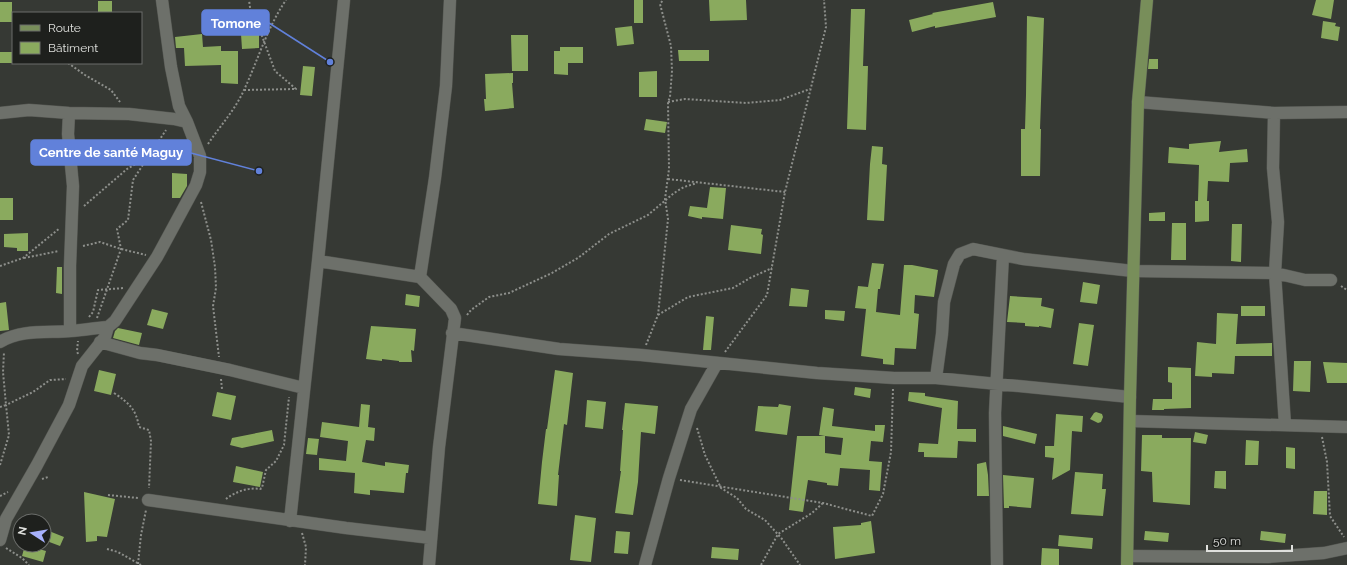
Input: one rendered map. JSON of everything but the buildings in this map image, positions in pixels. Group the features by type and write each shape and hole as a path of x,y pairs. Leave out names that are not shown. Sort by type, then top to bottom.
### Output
{"main road":[{"path":"1128,561 1130,397 1138,102 1146,0"}],"street":[{"path":"1,542 6,519 37,466 69,405 82,366 105,337 108,327 115,321 157,257 196,185 200,172 200,156 179,106 171,67 162,0"},
{"path":"295,521 304,388 344,0"},
{"path":"420,277 436,178 446,86 450,0"},
{"path":"1138,102 1274,113 1347,112"},
{"path":"0,113 29,110 69,113 129,114 187,122"},
{"path":"69,113 68,134 73,186 71,249 75,331"},
{"path":"1274,113 1273,168 1278,222 1275,273 1285,425"},
{"path":"936,378 942,334 944,302 954,264 960,254 973,249 1023,260 1133,271 1275,273 1305,280 1331,280"},
{"path":"998,565 995,413 1003,255"},
{"path":"318,261 420,277 451,309 455,318 439,447 429,565"},
{"path":"2,340 13,335 51,331 75,331 108,327"},
{"path":"453,329 559,349 641,355 817,373 894,378 936,378 1130,397"},
{"path":"100,342 140,353 220,368 290,383 304,388"},
{"path":"645,565 669,478 691,409 717,363"},
{"path":"1130,421 1347,427"},
{"path":"148,500 295,521 431,538"},
{"path":"1128,561 1268,561 1347,548"}],"path":[{"path":"244,90 296,89 276,71 259,28 251,15 249,0"},
{"path":"200,156 237,105 278,11 286,0"},
{"path":"641,355 658,315 668,219 665,199 669,169 668,102 670,97 672,71 671,46 660,4 662,0"},
{"path":"717,363 767,295 784,192 826,27 824,0"},
{"path":"69,64 110,90 129,114"},
{"path":"668,102 685,99 746,103 780,100 810,89"},
{"path":"94,328 121,249 117,229 128,220 133,180 174,119"},
{"path":"23,258 127,168 149,156"},
{"path":"668,180 784,192"},
{"path":"453,329 471,310 489,298 509,293 578,258 609,234 648,215 665,199 684,187 697,183"},
{"path":"196,185 205,215 215,267 216,288 213,306 222,389"},
{"path":"0,266 23,258 100,242 121,249 157,257"},
{"path":"658,315 688,297 733,288 772,268"},
{"path":"82,366 77,351 75,331 93,312 98,290 138,287"},
{"path":"0,465 9,435 3,372 2,340"},
{"path":"0,407 33,392 50,380 78,378"},
{"path":"669,478 721,488 823,503 872,516 883,494 891,452 894,378"},
{"path":"212,509 233,494 253,488 262,488 266,470 276,461 284,445 290,383"},
{"path":"114,393 134,410 140,427 149,430 151,440 148,500 141,534 138,564"},
{"path":"691,409 706,455 721,488 737,498 746,508 765,520 778,534 800,565"},
{"path":"1319,426 1328,462 1330,516 1347,542"},
{"path":"108,495 133,496 148,500"},
{"path":"761,565 778,534 812,513 823,503"},
{"path":"295,521 306,547 305,565"},
{"path":"1,542 5,548 22,558 29,565"},
{"path":"107,549 118,552 141,565"}],"place":[{"name":"Tomone","path":"330,62"},
{"name":"Centre de santé Maguy","path":"259,171"}]}
